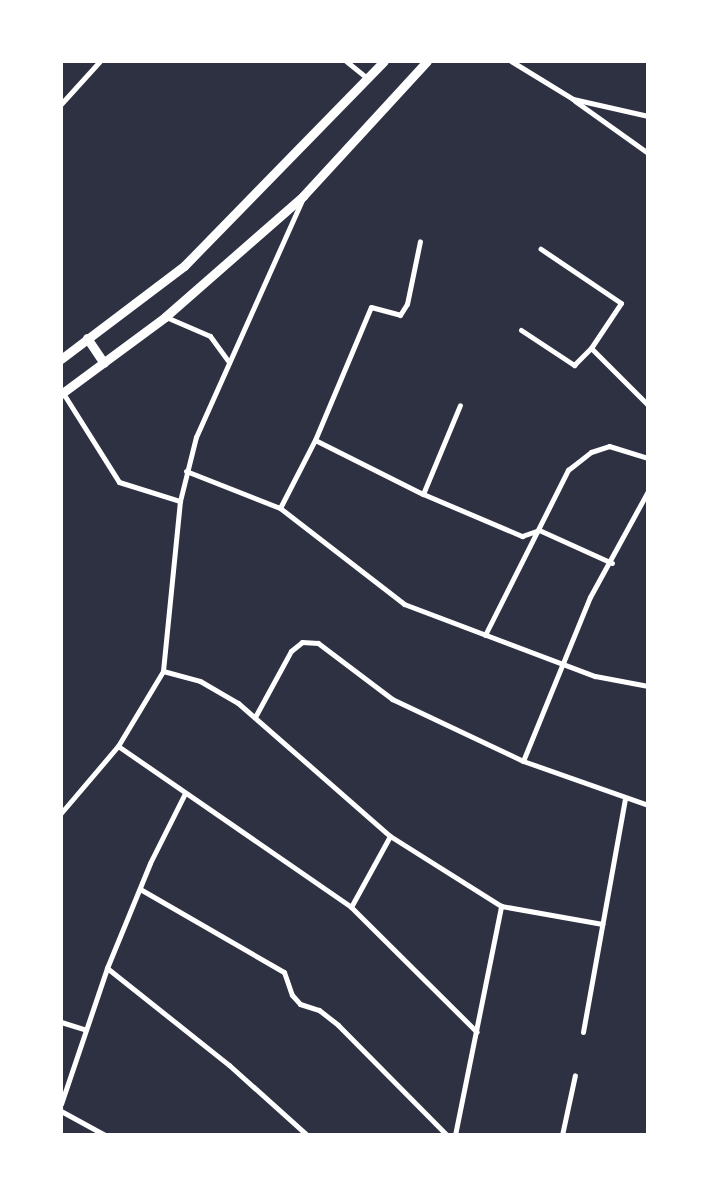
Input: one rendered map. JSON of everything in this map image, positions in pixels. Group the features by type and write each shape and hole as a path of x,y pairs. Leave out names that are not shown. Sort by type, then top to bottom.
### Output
{"main road":[{"path":"61,359 184,266 384,61"},
{"path":"62,394 165,317 303,197 427,61"},
{"path":"87,338 104,363"}],"street":[{"path":"61,104 66,93 100,61"},
{"path":"346,61 368,79"},
{"path":"511,61 573,99 648,153"},
{"path":"61,84 66,93"},
{"path":"573,99 648,116"},
{"path":"61,813 118,746 144,710 163,671 180,501 186,471 208,405 303,197"},
{"path":"280,508 315,440 371,307 400,315 407,304 420,241"},
{"path":"521,330 574,365 592,348 621,303 541,249"},
{"path":"165,317 209,336 229,362"},
{"path":"592,348 648,405"},
{"path":"62,394 77,409 119,482 180,501"},
{"path":"422,494 460,405"},
{"path":"315,440 422,494 522,536 539,530 612,563"},
{"path":"485,635 539,530 544,510 568,470 591,452 609,446 648,458"},
{"path":"186,471 280,508 404,604 628,685 648,685"},
{"path":"523,761 590,597 612,563 648,491"},
{"path":"255,718 291,651 302,642 318,643 392,699 523,761 648,805"},
{"path":"163,671 200,681 255,718 390,836 501,906 601,924"},
{"path":"118,746 351,907 477,1032"},
{"path":"61,1104 84,1029 107,968 185,793"},
{"path":"583,1032 625,799"},
{"path":"351,907 390,836"},
{"path":"140,890 284,972 292,995 300,1004 319,1010 338,1025 447,1135"},
{"path":"455,1135 501,906"},
{"path":"107,968 229,1065 307,1135"},
{"path":"61,1022 84,1029"},
{"path":"562,1135 575,1075"},
{"path":"61,1111 105,1135"}]}
